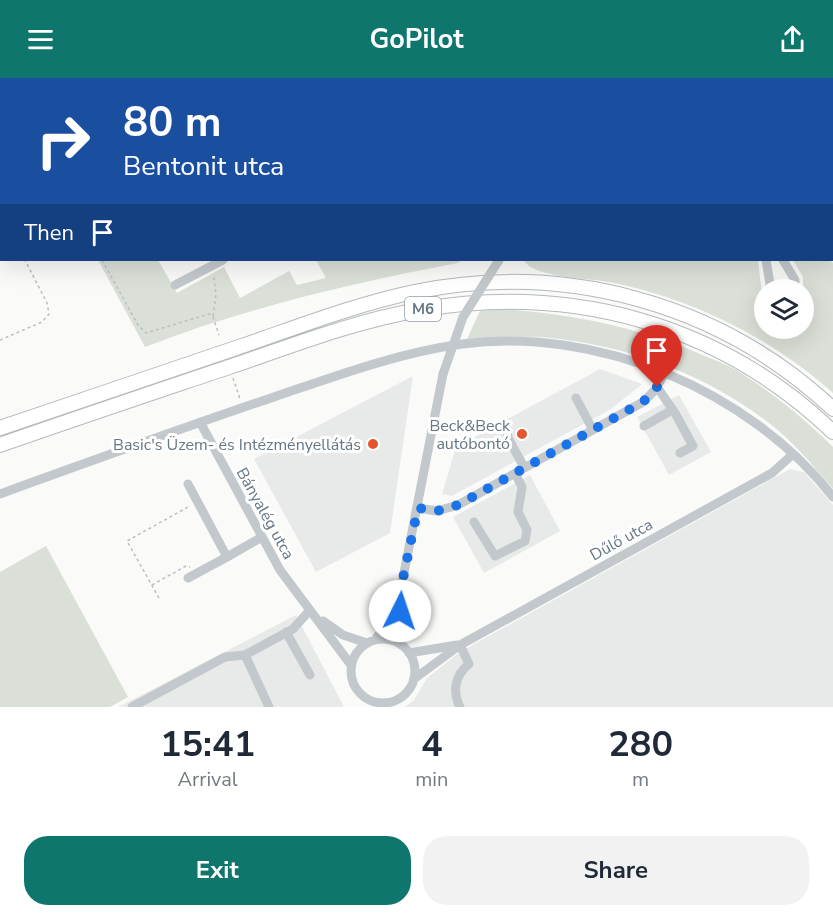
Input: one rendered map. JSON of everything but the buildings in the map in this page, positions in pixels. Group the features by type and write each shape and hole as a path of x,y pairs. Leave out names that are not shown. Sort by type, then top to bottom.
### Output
{"highway":[{"name":"M6","path":"0,428 367,304 435,289 506,282 567,285 644,298 680,312 747,344 787,370 833,409"},
{"name":"M6","path":"0,445 370,321 446,306 504,301 545,302 603,309 666,327 754,371 800,403 833,432"}],"street":[{"path":"175,285 221,261"},
{"path":"406,707 396,702 414,679 415,670 409,653 401,645 399,630 402,583 443,374 463,317 498,261"},
{"path":"766,261 769,279"},
{"path":"784,261 794,279"},
{"path":"0,494 200,422 396,357 464,344 515,342 560,345 627,359 710,394 757,424 793,454 833,497"},
{"path":"418,508 437,511 449,509 643,402 657,387 664,374"},
{"path":"657,387 693,446 680,453"},
{"path":"576,398 593,430"},
{"path":"644,426 672,410"},
{"name":"Bányalég utca","path":"200,422 290,586 351,665 352,681 370,703 396,702"},
{"path":"507,429 508,438 524,467"},
{"name":"Dűlő utca","path":"414,679 460,645 772,473 793,454"},
{"path":"474,522 495,556 525,541 527,530 518,512 522,487 515,473"},
{"path":"188,484 227,557"},
{"path":"188,578 262,537"},
{"path":"351,665 360,649 383,629 402,583"},
{"path":"132,707 225,657 245,655 286,632 311,612"},
{"name":"Bányalég utca","path":"311,612 343,635 371,641 393,641 401,645"},
{"path":"286,632 310,675"},
{"path":"460,645 469,664 456,681 456,696 460,707"},
{"name":"Dűlő utca","path":"409,653 460,645"},
{"path":"245,655 269,707"}],"path":[{"path":"0,340 42,322 49,314 47,303 26,261"},
{"path":"103,261 142,328 150,333 206,314 213,317"},
{"path":"210,267 215,278 216,295 213,317 219,335"},
{"path":"230,412 228,406 241,402 233,377"},
{"path":"159,598 127,541 197,502"},
{"path":"152,585 186,567 197,573"}],"shaded area":[{"path":"99,261 159,261 177,293 224,267 240,298 289,271 297,285 326,278 317,261 461,261 300,298 222,320 145,347"},
{"path":"525,261 758,261 760,279 754,279 754,336 728,322 670,298 609,282 549,274"},
{"path":"794,261 830,261 833,263 833,393 783,354 759,339 814,339 814,279 803,279"},
{"path":"502,309 553,314 602,323 650,335 723,363 762,387 787,406 833,447 833,489 778,430 744,405 689,375 632,354 572,341 541,337 467,339 480,311"},
{"name":"Beck&Beck autóbontó","path":"600,369 642,384 611,409 452,496 442,494 456,447"},
{"path":"413,376 390,533 316,572 254,459"},
{"path":"679,395 711,452 669,475 637,417"},
{"path":"790,469 804,472 833,505 833,707 405,707 414,700 427,678 460,652"},
{"path":"530,475 560,531 484,573 453,517"},
{"path":"46,546 128,697 110,707 0,707 0,572"},
{"path":"296,615 344,707 118,707"}],"place":[{"name":"Beck&Beck autóbontó","path":"522,434"},
{"name":"Basic's Üzem- és Intézményellátás","path":"373,444"}],"route":[{"path":"400,611 402,583 418,508 437,511 458,505 643,402 657,387"}]}
